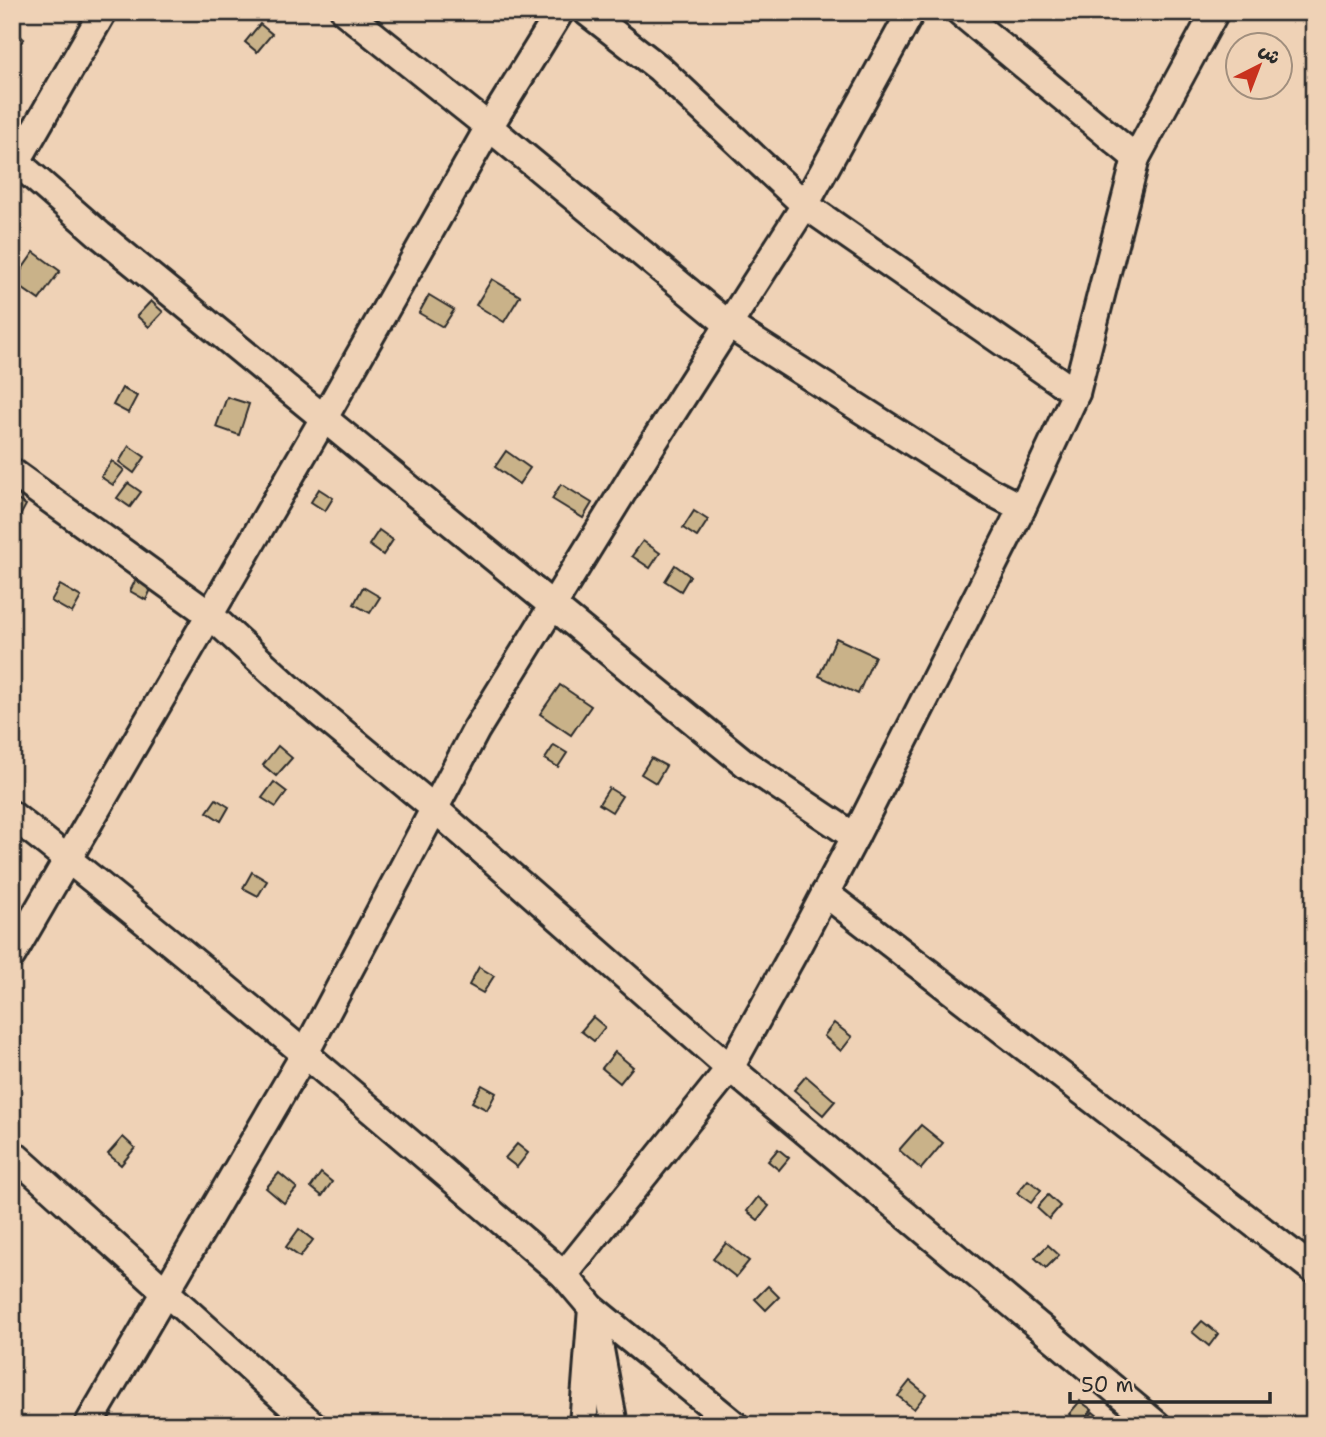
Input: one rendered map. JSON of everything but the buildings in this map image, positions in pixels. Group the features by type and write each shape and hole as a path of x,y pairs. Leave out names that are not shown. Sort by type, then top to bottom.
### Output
{"street":[{"path":"103,12 14,163 746,764 855,837"},
{"path":"345,12 729,325 989,491 1022,508"},
{"path":"12,955 324,418 489,127 560,12"},
{"path":"587,12 659,68 805,205 1076,393"},
{"path":"89,1425 304,1055 476,730 805,205 911,12"},
{"path":"960,12 1136,158"},
{"path":"564,1275 730,1068 855,837 1022,508 1076,393 1136,158 1216,12"},
{"path":"12,472 209,615 292,690 435,809 730,1068 1157,1425"},
{"path":"12,816 304,1055 564,1275 592,1308 735,1425"},
{"path":"825,893 1314,1270"},
{"path":"12,1153 313,1425"},
{"path":"583,1425 592,1308"},
{"path":"592,1308 614,1425"}]}
